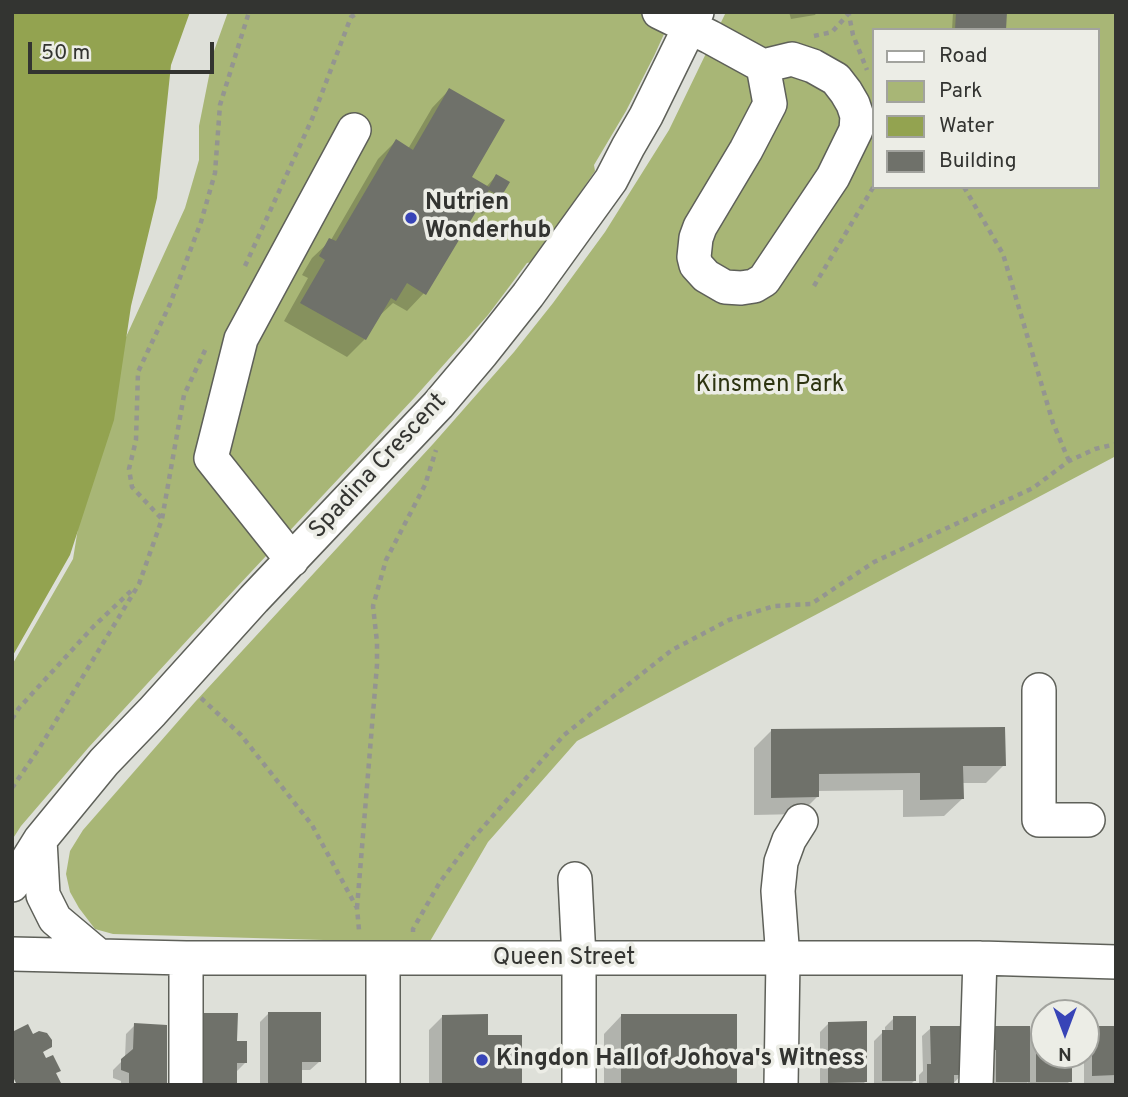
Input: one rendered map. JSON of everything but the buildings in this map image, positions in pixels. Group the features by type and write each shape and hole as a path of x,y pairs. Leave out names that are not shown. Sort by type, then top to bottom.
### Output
{"street":[{"path":"659,12 693,19 763,66 769,104 696,238 696,265 706,276 725,287 754,286 764,280 833,177 856,130 857,116 853,104 836,79 813,66 792,59 763,66"},
{"name":"Spadina Crescent","path":"12,885 40,840 104,762 438,405 482,353 611,180 646,116 693,19"},
{"path":"292,560 211,458 241,339 354,130"},
{"path":"1039,690 1040,820 1088,820"},
{"path":"780,1085 783,959 778,891 781,862 789,840 801,821"},
{"path":"40,840 43,895 55,919 99,956"},
{"path":"575,878 579,958 579,1085"},
{"name":"Queen Street","path":"12,954 371,959 979,958 1116,962"},
{"path":"186,958 186,1085"},
{"path":"976,1085 979,958"},
{"path":"371,959 383,1085"}],"path":[{"path":"162,519 132,487 129,469 136,440 138,372 170,304 201,222 215,173 220,105 249,12"},
{"path":"804,39 832,32 848,13"},
{"path":"848,13 853,35 869,74"},
{"path":"814,286 872,189"},
{"path":"965,189 1003,254 1053,423 1069,461"},
{"path":"413,929 440,882 470,842 564,735 672,650 729,620 774,606 811,604 874,562 1033,488 1069,461 1096,449 1116,444"},
{"path":"371,959 359,936 357,908 377,665 373,606 386,560 425,485 437,445"},
{"path":"12,719 94,626 139,584"},
{"path":"196,692 241,735 312,825 357,908"}],"green space":[{"path":"228,12 674,12 626,111 594,165 595,171 534,260 527,263 488,315 415,397 89,747 12,840 12,665 73,559 96,418 126,337 185,208 199,160 199,126 214,51"},
{"name":"Kinsmen Park","path":"726,12 1116,12 1116,456 577,741 488,842 429,943 113,934 95,929 70,892 66,874 70,851 83,830 195,702 433,444 514,352 605,232 669,130"}],"water":[{"path":"12,12 190,12 171,65 157,198 131,306 114,420 70,555 12,657"}],"place":[{"name":"Nutrien Wonderhub","path":"411,218"},
{"name":"Kingdon Hall of Johova's Witness","path":"482,1060"}]}
